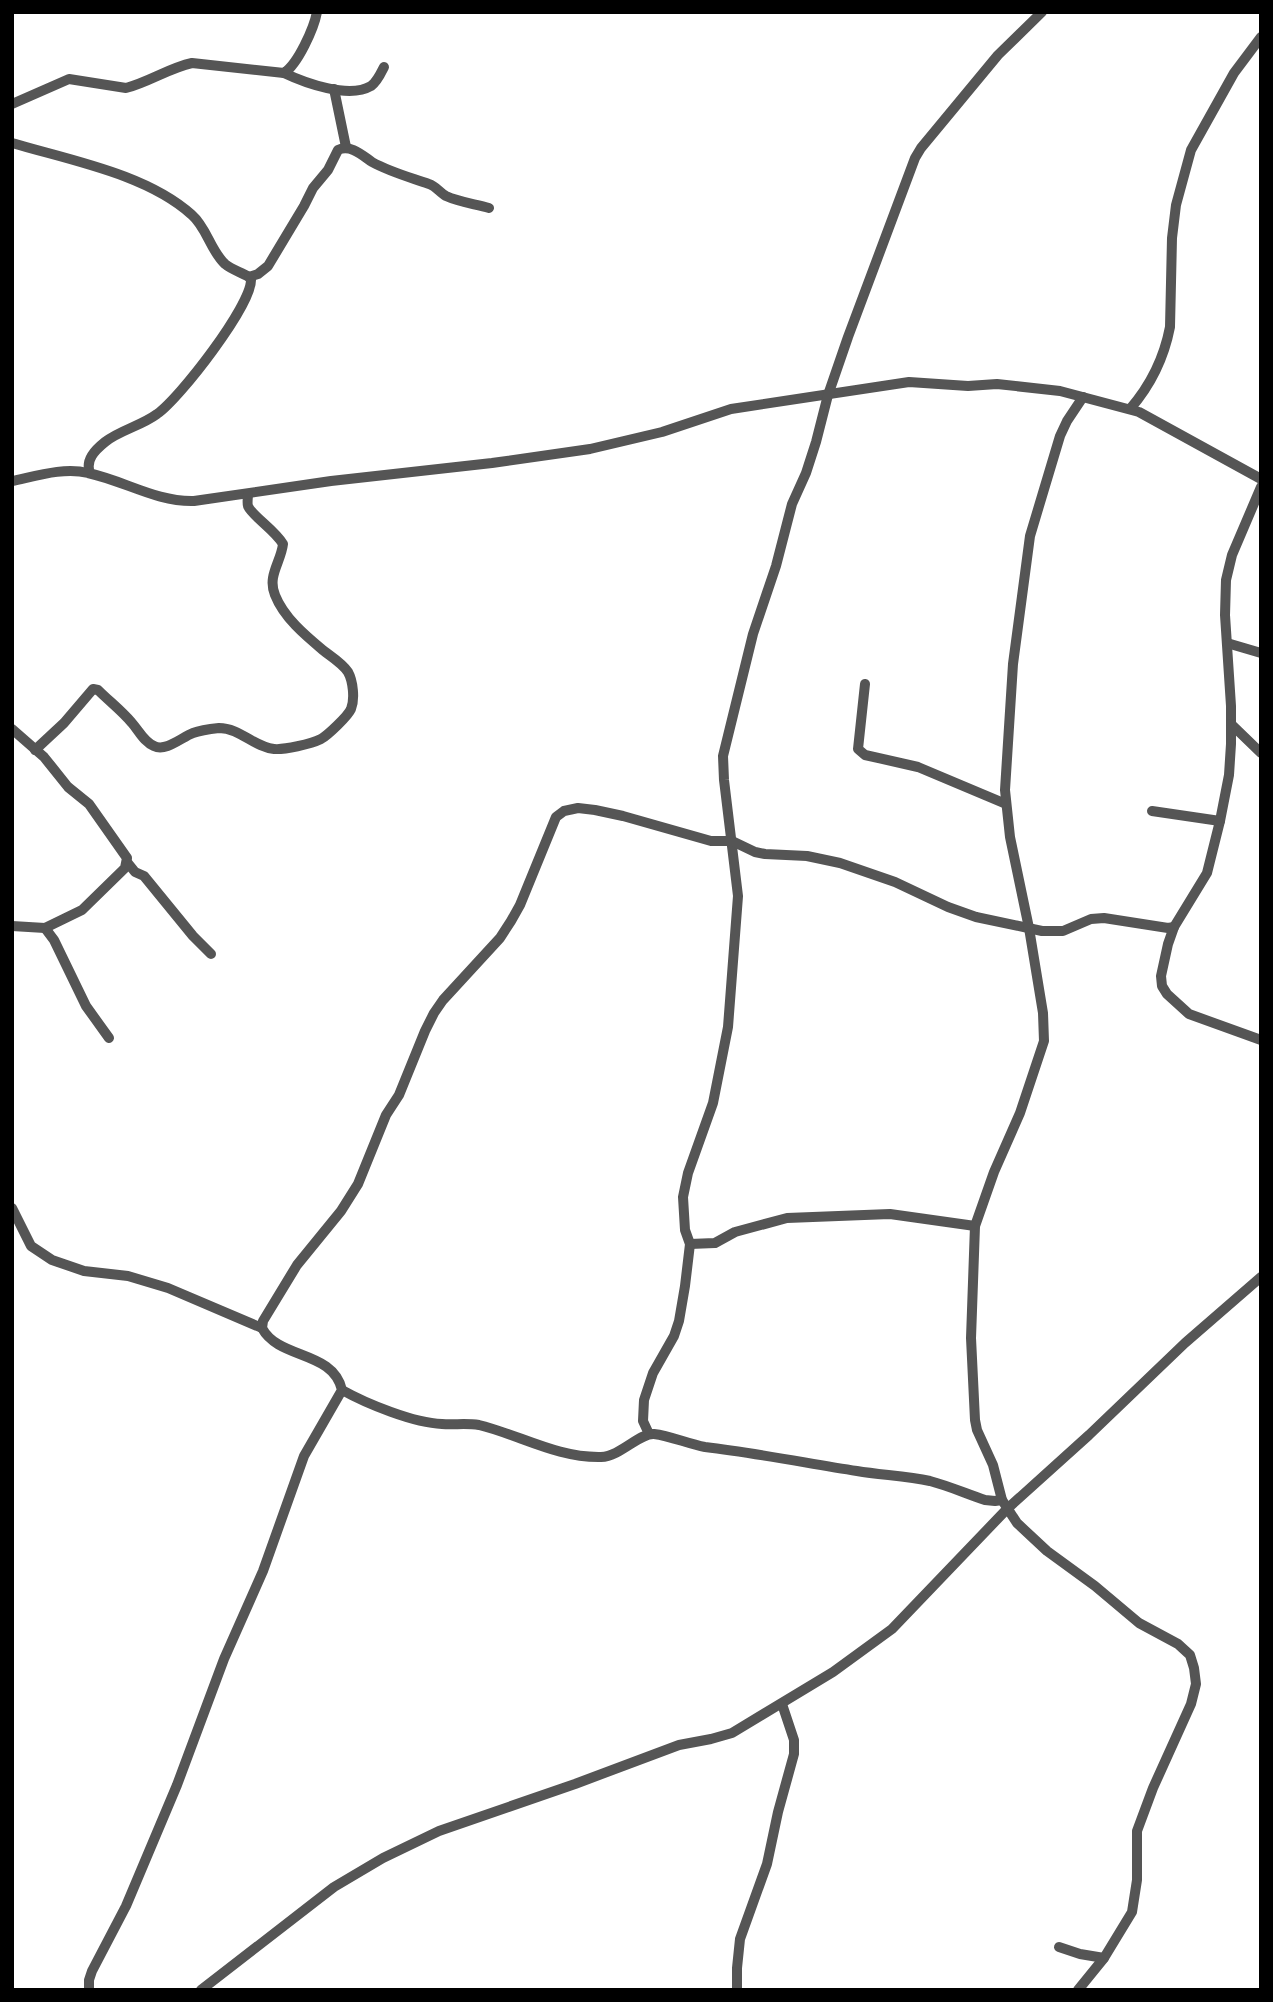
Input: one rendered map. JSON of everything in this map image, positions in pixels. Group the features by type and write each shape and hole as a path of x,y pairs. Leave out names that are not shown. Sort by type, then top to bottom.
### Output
{"street":[{"path":"284,73 290,70 295,62 317,12"},
{"path":"649,1434 643,1421 644,1400 653,1373 674,1336 679,1321 690,1244 685,1230 683,1197 688,1173 713,1103 727,1027 738,896 723,756 753,635 776,566 792,504 816,442 828,395 900,194 921,148 998,55 1042,12"},
{"path":"1130,410 1148,386 1168,338 1176,205 1191,150 1234,73 1261,37"},
{"path":"12,104 69,79 127,88 192,63 284,73 334,89 359,90 371,86 384,68"},
{"path":"334,89 346,147 383,168 433,185 446,196 489,208"},
{"path":"12,143 110,171 168,198 191,214 202,226 223,262 249,276 258,274 268,266 313,188 328,170 338,150 346,147"},
{"path":"90,473 88,463 104,442 155,416 171,404 194,377 249,290 249,276"},
{"path":"12,481 76,471 178,501 248,494 590,449 662,432 731,409 909,382 968,386 998,384 1060,391 1139,412 1261,479"},
{"path":"1077,1990 1104,1958 1123,1929 1134,1905 1138,1865 1137,1831 1153,1788 1191,1704 1196,1684 1190,1655 1178,1644 1139,1623 1031,1537 1004,1505 993,1465 975,1420 971,1338 975,1226 994,1172 1020,1113 1044,1041 1043,1013 1006,804 1013,664 1030,536 1060,436 1083,397"},
{"path":"1261,487 1232,555 1226,580 1231,744 1229,775 1220,821 1207,873 1174,927 1161,976 1162,986 1167,994 1189,1014 1261,1040"},
{"path":"35,750 64,723 93,689 98,690 131,722 151,746 158,748 195,732 225,728 272,749 290,748 320,740 351,709 353,690 348,673 337,660 296,626 274,594 272,579 283,544 272,529 250,510 247,505 248,494"},
{"path":"1227,643 1261,653"},
{"path":"865,684 858,749 865,755 918,767 1006,804"},
{"path":"1231,724 1261,753"},
{"path":"12,729 95,811 135,872 144,876 211,954"},
{"path":"1231,744 1245,738"},
{"path":"261,1328 285,1282 341,1211 358,1184 386,1115 399,1095 434,1013 500,938 511,921 556,817 564,811 578,808 595,810 711,841 732,841 755,852 807,856 840,863 895,882 939,903 976,916 1042,931 1063,931 1091,919 1104,918 1174,927"},
{"path":"1152,811 1220,821"},
{"path":"12,926 45,928 82,910 125,868 127,862"},
{"path":"45,928 54,940 86,1006 109,1038"},
{"path":"12,1208 31,1245 52,1260 84,1270 128,1276 168,1287 261,1328 271,1339 326,1365 340,1380 341,1394 304,1456 263,1571 224,1659 177,1785 126,1906 92,1971 89,1990"},
{"path":"690,1244 715,1243 735,1232 787,1218 890,1214 975,1226"},
{"path":"201,1990 334,1887 383,1858 439,1831 552,1793 679,1745 732,1733 833,1672 892,1629 1004,1505 1089,1435 1185,1343 1261,1276"},
{"path":"341,1394 422,1421 475,1424 548,1450 577,1455 603,1457 615,1454 649,1434 696,1446 929,1481 1004,1505"},
{"path":"737,1990 740,1939 767,1864 794,1754 794,1740 782,1704"},
{"path":"1059,1947 1104,1958"}]}
